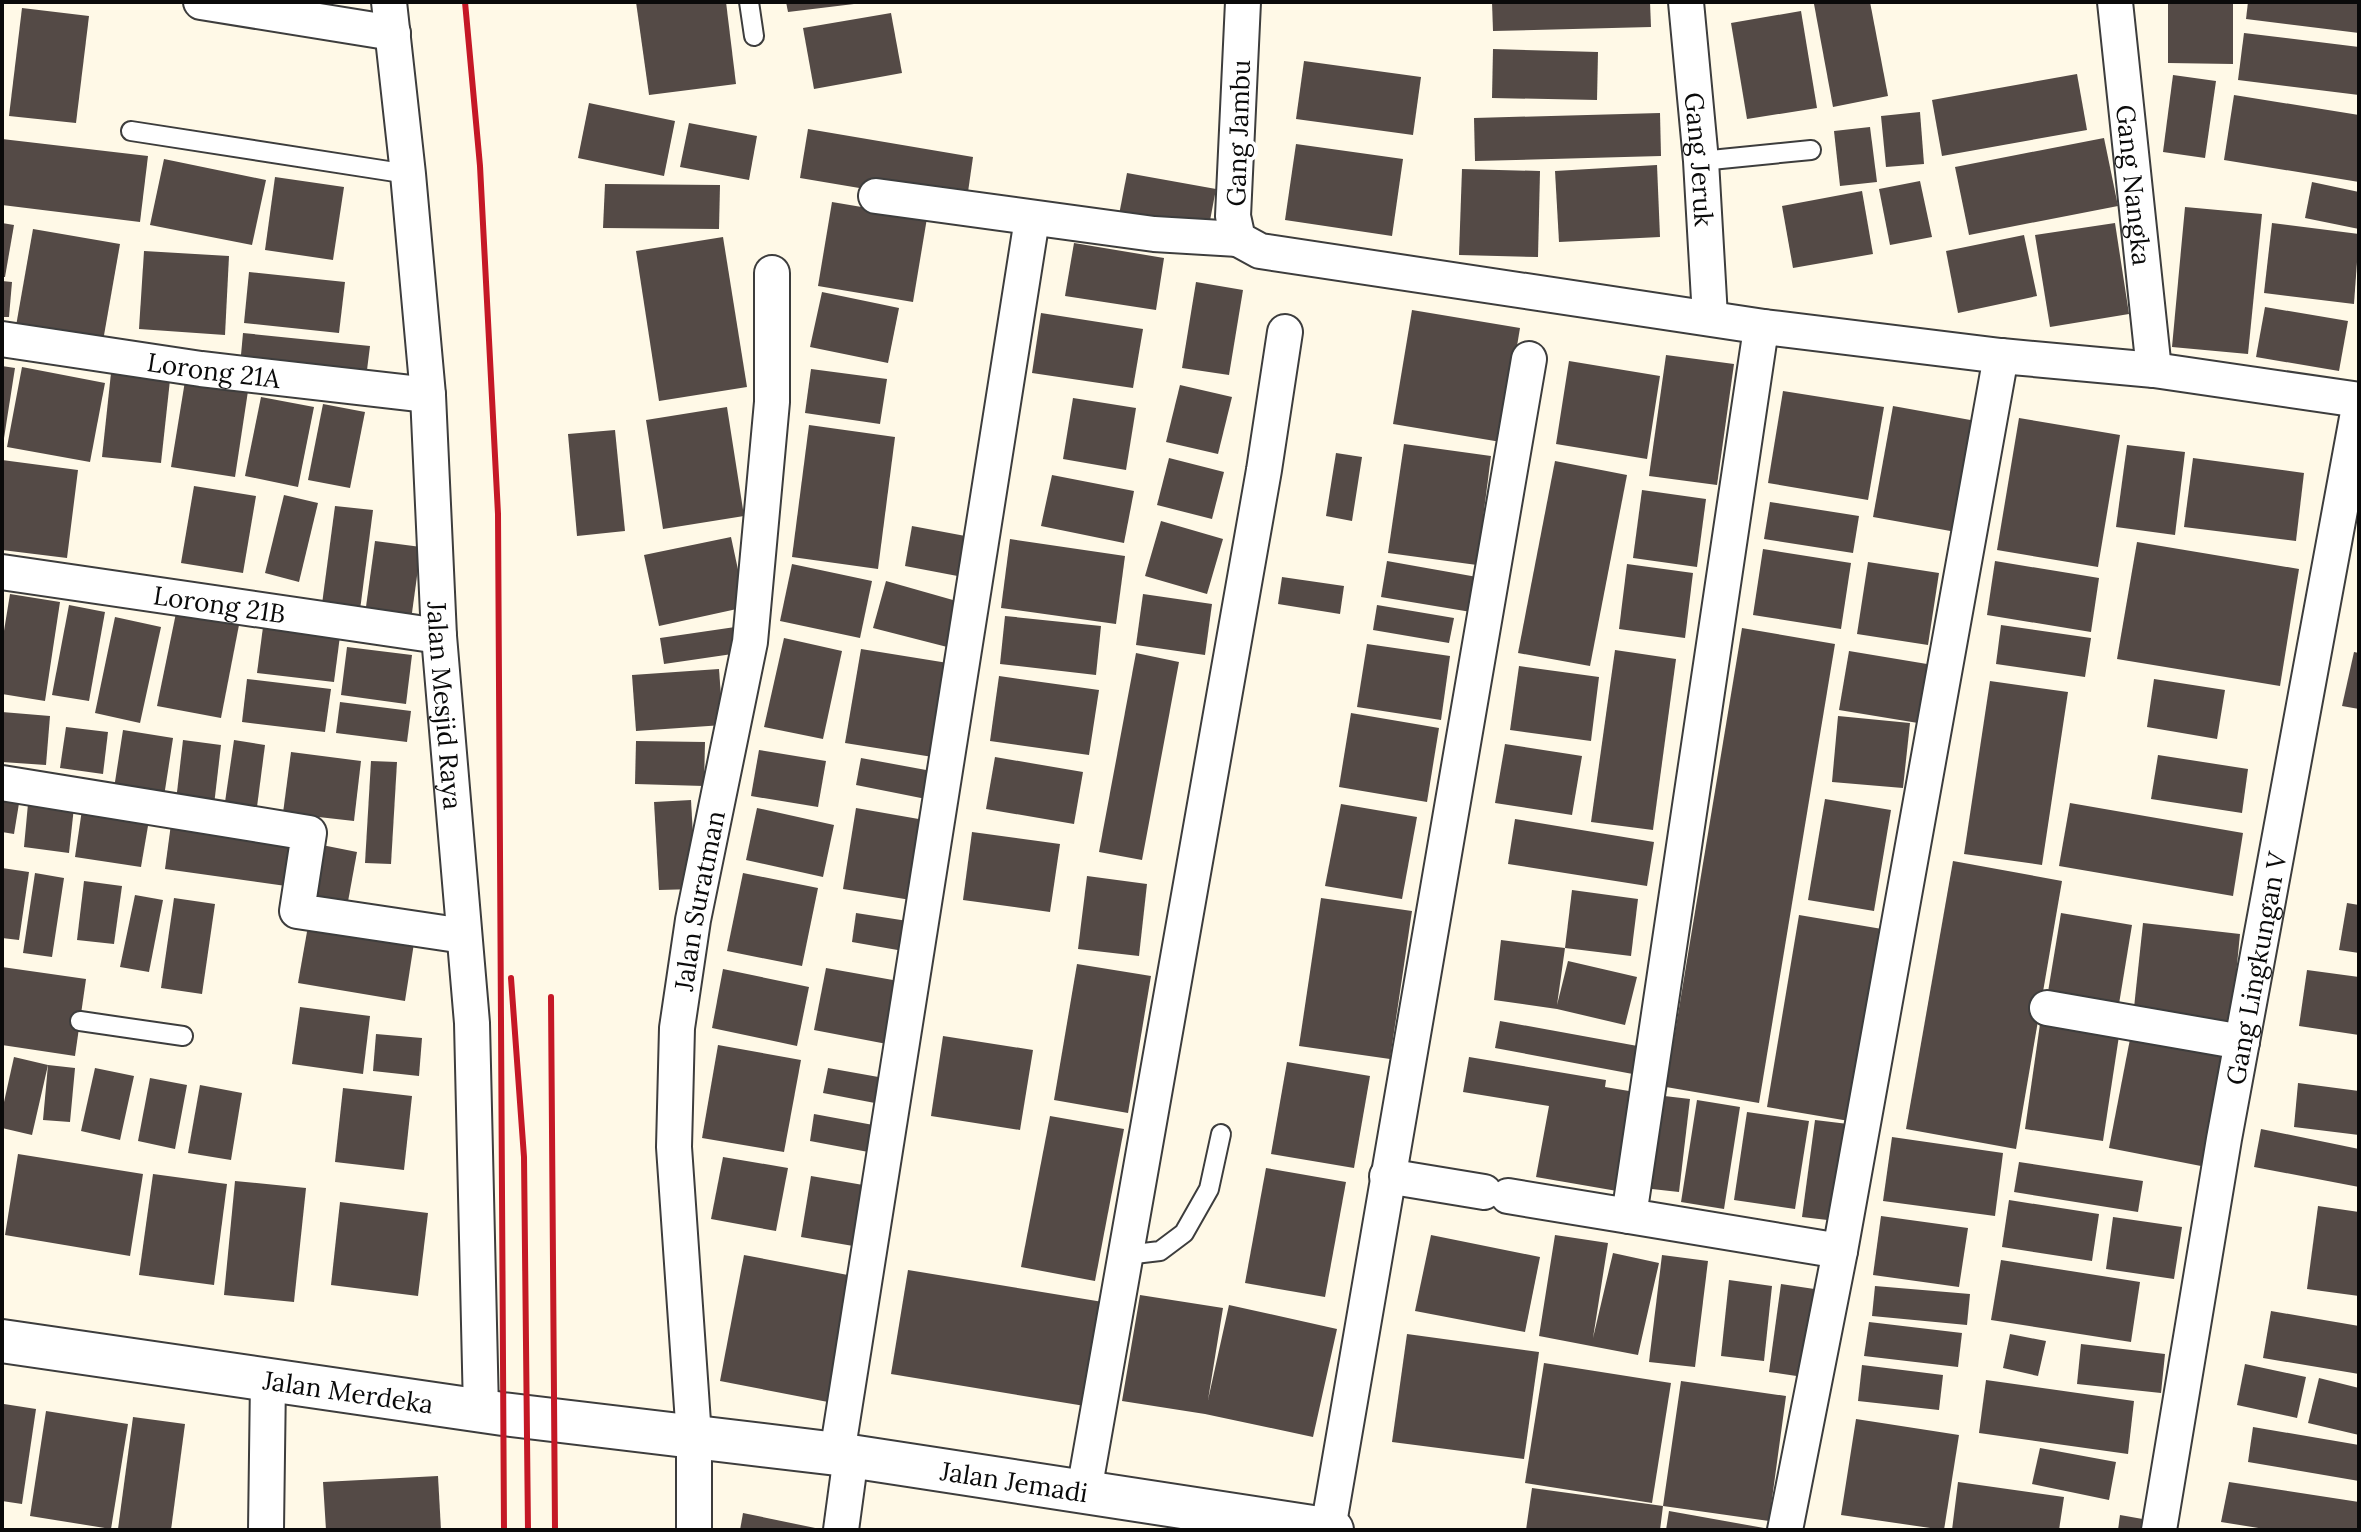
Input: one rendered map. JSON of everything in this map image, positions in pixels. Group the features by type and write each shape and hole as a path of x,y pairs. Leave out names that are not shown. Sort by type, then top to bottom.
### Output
{"street":[{"path":"201,2 391,17"},
{"name":"Gang Jambu","path":"1243,2 1233,216 1249,245"},
{"name":"Gang Jeruk","path":"1686,2 1701,161 1710,317"},
{"name":"Gang Nangka","path":"2115,2 2154,370"},
{"name":"Jalan Mesjid Raya","path":"391,17 428,395 439,636 472,1023 481,1410"},
{"path":"876,196 1032,219 1249,245 1538,294 1764,327 2001,356 2154,370 2359,400"},
{"path":"841,1530 844,1455 1032,219"},
{"name":"Jalan Suratman","path":"694,1530 694,1437 674,1147 677,1028 693,920 750,642 772,402 772,273"},
{"path":"1629,1216 1754,374 1764,327"},
{"path":"1084,1491 1264,470 1285,332"},
{"name":"Lorong 21A","path":"2,339 201,369 428,395"},
{"path":"1785,1530 1840,1251 2001,356"},
{"path":"1330,1530 1387,1176 1529,359"},
{"name":"Gang Lingkungan V","path":"2159,1530 2242,1042 2359,407"},
{"name":"Lorong 21B","path":"2,572 439,636"},
{"path":"2,783 309,833 297,911 464,936"},
{"path":"2047,1008 2242,1042"},
{"path":"1387,1176 1840,1251"},
{"name":"Jalan Merdeka","path":"2,1341 481,1410 694,1437"},
{"path":"266,1530 268,1380"},
{"name":"Jalan Jemadi","path":"694,1437 844,1455 1330,1530"}],"lane":[{"path":"749,2 754,36"},
{"path":"131,131 408,174"},
{"path":"1701,161 1811,150"},
{"path":"80,1021 183,1036"},
{"path":"1126,1255 1160,1251 1184,1233 1209,1189 1221,1134"}],"building":[{"path":"636,2 726,2 736,84 649,95"},
{"path":"786,2 854,2 854,4 788,12"},
{"path":"1492,2 1650,2 1651,27 1493,31"},
{"path":"1870,2 1888,96 1833,107 1814,4"},
{"path":"2168,2 2233,2 2233,64 2168,63"},
{"path":"2248,2 2359,2 2359,33 2246,19"},
{"path":"22,8 89,16 76,123 9,116"},
{"path":"1801,11 1817,108 1747,119 1731,23"},
{"path":"891,13 902,73 814,89 803,28"},
{"path":"2244,33 2359,47 2359,95 2238,80"},
{"path":"1493,49 1598,52 1597,100 1492,98"},
{"path":"1304,61 1421,77 1413,135 1296,119"},
{"path":"2077,74 2087,130 1942,156 1932,100"},
{"path":"2173,75 2216,81 2205,158 2163,152"},
{"path":"2234,95 2359,115 2359,182 2224,160"},
{"path":"589,103 675,121 664,176 578,158"},
{"path":"1920,112 1924,164 1886,167 1881,116"},
{"path":"1660,113 1661,156 1475,161 1474,118"},
{"path":"689,123 757,136 749,180 680,167"},
{"path":"1870,127 1877,182 1840,186 1834,131"},
{"path":"808,129 973,157 966,206 800,178"},
{"path":"2104,138 2118,206 1969,235 1955,167"},
{"path":"2,139 148,156 140,222 2,205"},
{"path":"1296,144 1403,159 1392,236 1285,220"},
{"path":"164,159 266,180 252,245 150,225"},
{"path":"1657,165 1660,237 1559,242 1555,171"},
{"path":"1462,169 1540,171 1538,257 1459,255"},
{"path":"1127,173 1216,189 1208,231 1119,215"},
{"path":"275,177 344,187 333,260 265,250"},
{"path":"1920,181 1932,237 1890,245 1879,189"},
{"path":"2312,182 2359,192 2359,229 2305,218"},
{"path":"605,184 720,185 719,229 603,228"},
{"path":"1862,191 1873,254 1793,268 1782,206"},
{"path":"832,202 927,218 913,302 818,286"},
{"path":"2185,207 2262,214 2248,354 2172,347"},
{"path":"2,223 14,225 5,277 2,277"},
{"path":"2115,223 2129,314 2050,327 2035,235"},
{"path":"2272,223 2359,234 2354,304 2264,293"},
{"path":"33,229 120,244 103,341 16,326"},
{"path":"2024,235 2037,296 1958,313 1946,251"},
{"path":"723,237 747,387 659,401 636,251"},
{"path":"1074,243 1164,258 1156,310 1065,296"},
{"path":"144,251 229,256 225,335 139,329"},
{"path":"249,272 345,282 339,333 244,323"},
{"path":"2,281 12,282 9,317 2,317"},
{"path":"1196,282 1243,290 1229,375 1182,368"},
{"path":"822,292 899,308 888,363 810,347"},
{"path":"2265,307 2348,321 2339,371 2256,357"},
{"path":"1412,310 1520,328 1501,442 1393,424"},
{"path":"1041,313 1143,329 1133,388 1032,373"},
{"path":"243,333 370,346 366,378 240,366"},
{"path":"1666,355 1734,364 1717,485 1649,476"},
{"path":"1569,361 1660,376 1647,459 1556,444"},
{"path":"2,366 15,368 4,438 2,438"},
{"path":"22,367 105,383 90,462 7,447"},
{"path":"811,369 887,379 880,424 805,413"},
{"path":"111,373 170,380 161,463 102,457"},
{"path":"185,381 248,391 235,477 171,467"},
{"path":"1180,385 1232,397 1218,454 1166,442"},
{"path":"1783,391 1884,407 1868,500 1768,483"},
{"path":"261,397 314,407 298,487 245,476"},
{"path":"1073,398 1136,408 1126,470 1063,459"},
{"path":"323,404 365,412 350,488 308,480"},
{"path":"1893,406 1976,421 1956,532 1873,517"},
{"path":"727,407 744,516 663,529 646,420"},
{"path":"2019,418 2120,435 2098,567 1997,550"},
{"path":"809,425 895,437 878,569 792,557"},
{"path":"615,430 625,531 577,536 568,434"},
{"path":"1404,444 1491,456 1477,565 1388,553"},
{"path":"2127,445 2185,452 2175,535 2116,527"},
{"path":"1336,453 1362,457 1352,521 1326,516"},
{"path":"1169,458 1224,472 1212,519 1157,505"},
{"path":"2193,458 2304,473 2296,541 2184,527"},
{"path":"2,460 78,470 67,558 2,550"},
{"path":"1555,461 1627,475 1590,666 1518,653"},
{"path":"1052,475 1134,491 1124,543 1041,526"},
{"path":"194,486 256,496 243,573 181,563"},
{"path":"1642,490 1706,499 1697,567 1633,558"},
{"path":"284,495 318,503 299,582 265,573"},
{"path":"1770,502 1859,516 1853,553 1764,539"},
{"path":"335,506 373,510 360,610 322,604"},
{"path":"1161,521 1223,539 1207,594 1145,576"},
{"path":"912,526 976,538 968,578 905,566"},
{"path":"731,537 746,607 659,626 644,555"},
{"path":"1010,539 1125,556 1116,624 1001,608"},
{"path":"375,541 421,547 411,620 365,614"},
{"path":"2137,542 2299,569 2280,686 2117,659"},
{"path":"1763,549 1851,563 1841,629 1753,615"},
{"path":"1387,561 1477,577 1471,612 1381,597"},
{"path":"1995,561 2099,578 2091,632 1987,615"},
{"path":"1868,562 1939,573 1928,645 1857,634"},
{"path":"792,564 872,581 860,638 780,621"},
{"path":"1627,564 1693,573 1685,638 1619,629"},
{"path":"1282,577 1344,586 1340,614 1278,604"},
{"path":"886,581 967,604 955,649 873,628"},
{"path":"10,594 60,602 45,701 2,694 2,643"},
{"path":"1143,594 1212,604 1205,655 1136,645"},
{"path":"69,605 105,612 89,701 52,695"},
{"path":"1377,605 1454,618 1449,643 1373,630"},
{"path":"176,613 239,625 221,718 157,706"},
{"path":"1005,616 1101,626 1096,675 1000,664"},
{"path":"115,617 161,627 140,723 95,713"},
{"path":"2001,625 2091,638 2085,677 1996,664"},
{"path":"742,626 746,652 664,664 660,638"},
{"path":"263,627 340,636 334,682 257,673"},
{"path":"1742,628 1835,644 1759,1103 1666,1087"},
{"path":"784,638 842,651 823,739 764,727"},
{"path":"1367,644 1450,656 1441,720 1357,707"},
{"path":"347,647 412,655 406,704 341,695"},
{"path":"861,649 954,664 939,758 845,743"},
{"path":"1615,650 1676,659 1653,830 1591,822"},
{"path":"1849,651 1927,664 1918,723 1839,710"},
{"path":"2354,652 2359,653 2359,709 2342,706"},
{"path":"1136,653 1179,662 1142,860 1099,852"},
{"path":"1519,666 1599,677 1591,741 1510,730"},
{"path":"719,669 723,725 636,731 632,675"},
{"path":"999,676 1099,690 1089,755 990,741"},
{"path":"247,679 331,689 325,732 242,722"},
{"path":"2154,679 2225,690 2217,739 2147,727"},
{"path":"1990,681 2068,692 2042,865 1964,854"},
{"path":"340,702 411,711 407,742 336,733"},
{"path":"2,712 50,716 46,765 2,762"},
{"path":"1351,713 1439,728 1427,802 1339,787"},
{"path":"1838,716 1910,723 1903,788 1832,782"},
{"path":"66,727 108,732 103,774 60,768"},
{"path":"123,730 173,738 163,803 113,795"},
{"path":"183,740 221,745 214,805 176,801"},
{"path":"234,740 265,745 257,807 225,802"},
{"path":"636,741 705,742 704,786 635,784"},
{"path":"1505,744 1582,756 1572,815 1495,803"},
{"path":"759,750 826,761 818,807 751,796"},
{"path":"291,752 361,761 354,821 283,813"},
{"path":"2158,755 2248,769 2242,813 2151,799"},
{"path":"995,757 1083,772 1074,824 986,809"},
{"path":"861,758 937,772 931,800 856,785"},
{"path":"371,761 397,762 391,864 365,863"},
{"path":"2,788 21,791 14,834 2,832"},
{"path":"29,793 75,798 69,853 24,847"},
{"path":"1825,799 1891,810 1874,911 1808,900"},
{"path":"691,800 696,889 659,890 654,802"},
{"path":"83,803 150,814 141,867 75,857"},
{"path":"2070,803 2243,833 2233,896 2059,866"},
{"path":"1341,804 1417,817 1402,899 1325,886"},
{"path":"757,808 834,825 823,877 746,860"},
{"path":"856,808 930,821 917,901 843,889"},
{"path":"1515,819 1654,842 1647,886 1508,864"},
{"path":"171,824 292,841 286,886 165,869"},
{"path":"972,832 1060,844 1050,912 963,900"},
{"path":"322,845 357,852 347,907 312,901"},
{"path":"1953,861 2062,881 2016,1149 1906,1129"},
{"path":"2,868 29,872 19,940 2,938"},
{"path":"35,873 64,878 52,957 23,953"},
{"path":"743,873 818,888 802,966 727,951"},
{"path":"1087,876 1147,884 1139,956 1078,949"},
{"path":"84,881 122,886 114,944 77,940"},
{"path":"1572,890 1638,899 1631,956 1565,948"},
{"path":"135,895 163,900 149,972 120,967"},
{"path":"174,898 215,904 202,994 161,988"},
{"path":"1321,898 1412,911 1390,1059 1299,1046"},
{"path":"2347,903 2359,905 2359,953 2339,950"},
{"path":"856,913 914,922 909,952 852,942"},
{"path":"2061,913 2132,925 2118,1010 2047,998"},
{"path":"1799,915 1888,930 1855,1122 1767,1107"},
{"path":"2143,923 2240,934 2231,1026 2133,1017"},
{"path":"308,926 414,943 405,1001 298,983"},
{"path":"1501,940 1565,948 1557,1005 1568,961 1637,977 1625,1025 1557,1009 1494,1000"},
{"path":"1077,964 1151,976 1128,1113 1054,1100"},
{"path":"2,967 86,979 75,1056 2,1045"},
{"path":"826,968 904,982 892,1045 814,1030"},
{"path":"723,969 809,987 797,1046 712,1028"},
{"path":"2307,970 2359,977 2359,1035 2299,1026"},
{"path":"300,1007 370,1016 363,1074 292,1064"},
{"path":"1500,1021 1643,1047 1638,1075 1495,1048"},
{"path":"2040,1024 2119,1036 2103,1141 2025,1129"},
{"path":"376,1034 422,1038 419,1076 373,1071"},
{"path":"943,1036 1033,1050 1020,1130 931,1116"},
{"path":"2130,1039 2221,1057 2201,1166 2109,1148"},
{"path":"718,1045 801,1060 784,1152 702,1138"},
{"path":"14,1057 48,1065 32,1135 2,1128 2,1111"},
{"path":"1469,1057 1606,1080 1605,1087 1635,1092 1617,1191 1536,1177 1549,1106 1463,1092"},
{"path":"1287,1062 1370,1076 1354,1168 1271,1154"},
{"path":"48,1065 75,1068 70,1122 43,1120"},
{"path":"95,1068 134,1076 120,1140 81,1131"},
{"path":"828,1068 884,1078 880,1104 823,1093"},
{"path":"150,1078 187,1085 175,1149 138,1141"},
{"path":"2298,1083 2359,1091 2359,1135 2294,1127"},
{"path":"200,1085 242,1093 231,1160 188,1153"},
{"path":"343,1088 412,1096 404,1170 335,1162"},
{"path":"1656,1095 1690,1099 1679,1192 1643,1188"},
{"path":"1697,1100 1740,1107 1724,1209 1681,1202"},
{"path":"1747,1112 1809,1121 1795,1209 1734,1200"},
{"path":"814,1114 884,1127 879,1154 810,1141"},
{"path":"1050,1116 1124,1129 1095,1281 1021,1267"},
{"path":"1815,1120 1848,1124 1836,1221 1802,1217"},
{"path":"2261,1129 2359,1149 2359,1187 2254,1167"},
{"path":"1892,1137 2003,1153 1995,1216 1883,1201"},
{"path":"18,1154 143,1174 130,1256 5,1235"},
{"path":"723,1157 788,1168 776,1231 711,1219"},
{"path":"2019,1162 2143,1181 2138,1212 2014,1192"},
{"path":"1266,1168 1346,1182 1325,1297 1245,1283"},
{"path":"153,1174 227,1184 214,1285 139,1275"},
{"path":"811,1176 869,1186 859,1247 801,1237"},
{"path":"235,1181 306,1188 294,1302 224,1295"},
{"path":"2009,1200 2099,1214 2092,1261 2002,1247"},
{"path":"340,1202 428,1213 418,1296 331,1285"},
{"path":"2318,1206 2359,1212 2359,1296 2307,1289"},
{"path":"1881,1216 1968,1228 1959,1287 1873,1275"},
{"path":"2113,1217 2182,1227 2174,1279 2106,1269"},
{"path":"1431,1235 1540,1257 1525,1332 1415,1311"},
{"path":"1555,1235 1608,1243 1593,1338 1613,1253 1659,1263 1638,1355 1539,1336"},
{"path":"744,1255 853,1276 828,1402 720,1381"},
{"path":"1662,1255 1708,1261 1695,1367 1649,1362"},
{"path":"2001,1260 2140,1282 2131,1342 1991,1320"},
{"path":"908,1270 1109,1303 1091,1407 891,1374"},
{"path":"1729,1280 1772,1286 1764,1361 1721,1356"},
{"path":"1781,1284 1821,1290 1810,1378 1769,1372"},
{"path":"1875,1286 1970,1294 1967,1325 1872,1316"},
{"path":"1140,1295 1223,1308 1208,1400 1229,1305 1337,1329 1313,1437 1205,1414 1122,1401"},
{"path":"2271,1311 2359,1326 2359,1374 2263,1358"},
{"path":"1869,1322 1962,1333 1958,1367 1864,1356"},
{"path":"1407,1334 1539,1352 1524,1459 1392,1442"},
{"path":"2010,1334 2046,1341 2038,1376 2003,1368"},
{"path":"2081,1344 2165,1354 2161,1393 2077,1384"},
{"path":"1544,1363 1671,1383 1652,1503 1525,1483"},
{"path":"2245,1364 2306,1377 2297,1418 2237,1405"},
{"path":"1862,1365 1943,1375 1939,1410 1858,1401"},
{"path":"2319,1378 2359,1388 2359,1435 2308,1423"},
{"path":"1986,1380 2134,1401 2128,1454 1979,1433"},
{"path":"1681,1381 1786,1396 1769,1521 1663,1506"},
{"path":"4,1404 36,1409 22,1504 2,1501"},
{"path":"46,1411 128,1424 111,1529 30,1516"},
{"path":"133,1417 185,1424 171,1530 118,1529"},
{"path":"1856,1419 1959,1435 1944,1530 1841,1515"},
{"path":"2253,1427 2359,1445 2359,1481 2248,1462"},
{"path":"2040,1448 2116,1462 2109,1500 2032,1484"},
{"path":"438,1476 441,1530 326,1530 323,1482"},
{"path":"1958,1482 2064,1497 2059,1530 1952,1530"},
{"path":"2229,1482 2359,1502 2359,1530 2271,1530 2221,1522"},
{"path":"1532,1488 1663,1506 1660,1530 1526,1530"},
{"path":"1669,1511 1764,1528 1764,1530 1666,1530"},
{"path":"743,1513 820,1529 820,1530 740,1530"},
{"path":"2120,1515 2154,1521 2153,1530 2118,1530"}],"railway":[{"path":"465,2 480,166 498,514 504,1530"},
{"path":"511,978 524,1157 528,1530"},
{"path":"551,997 555,1530"}]}
